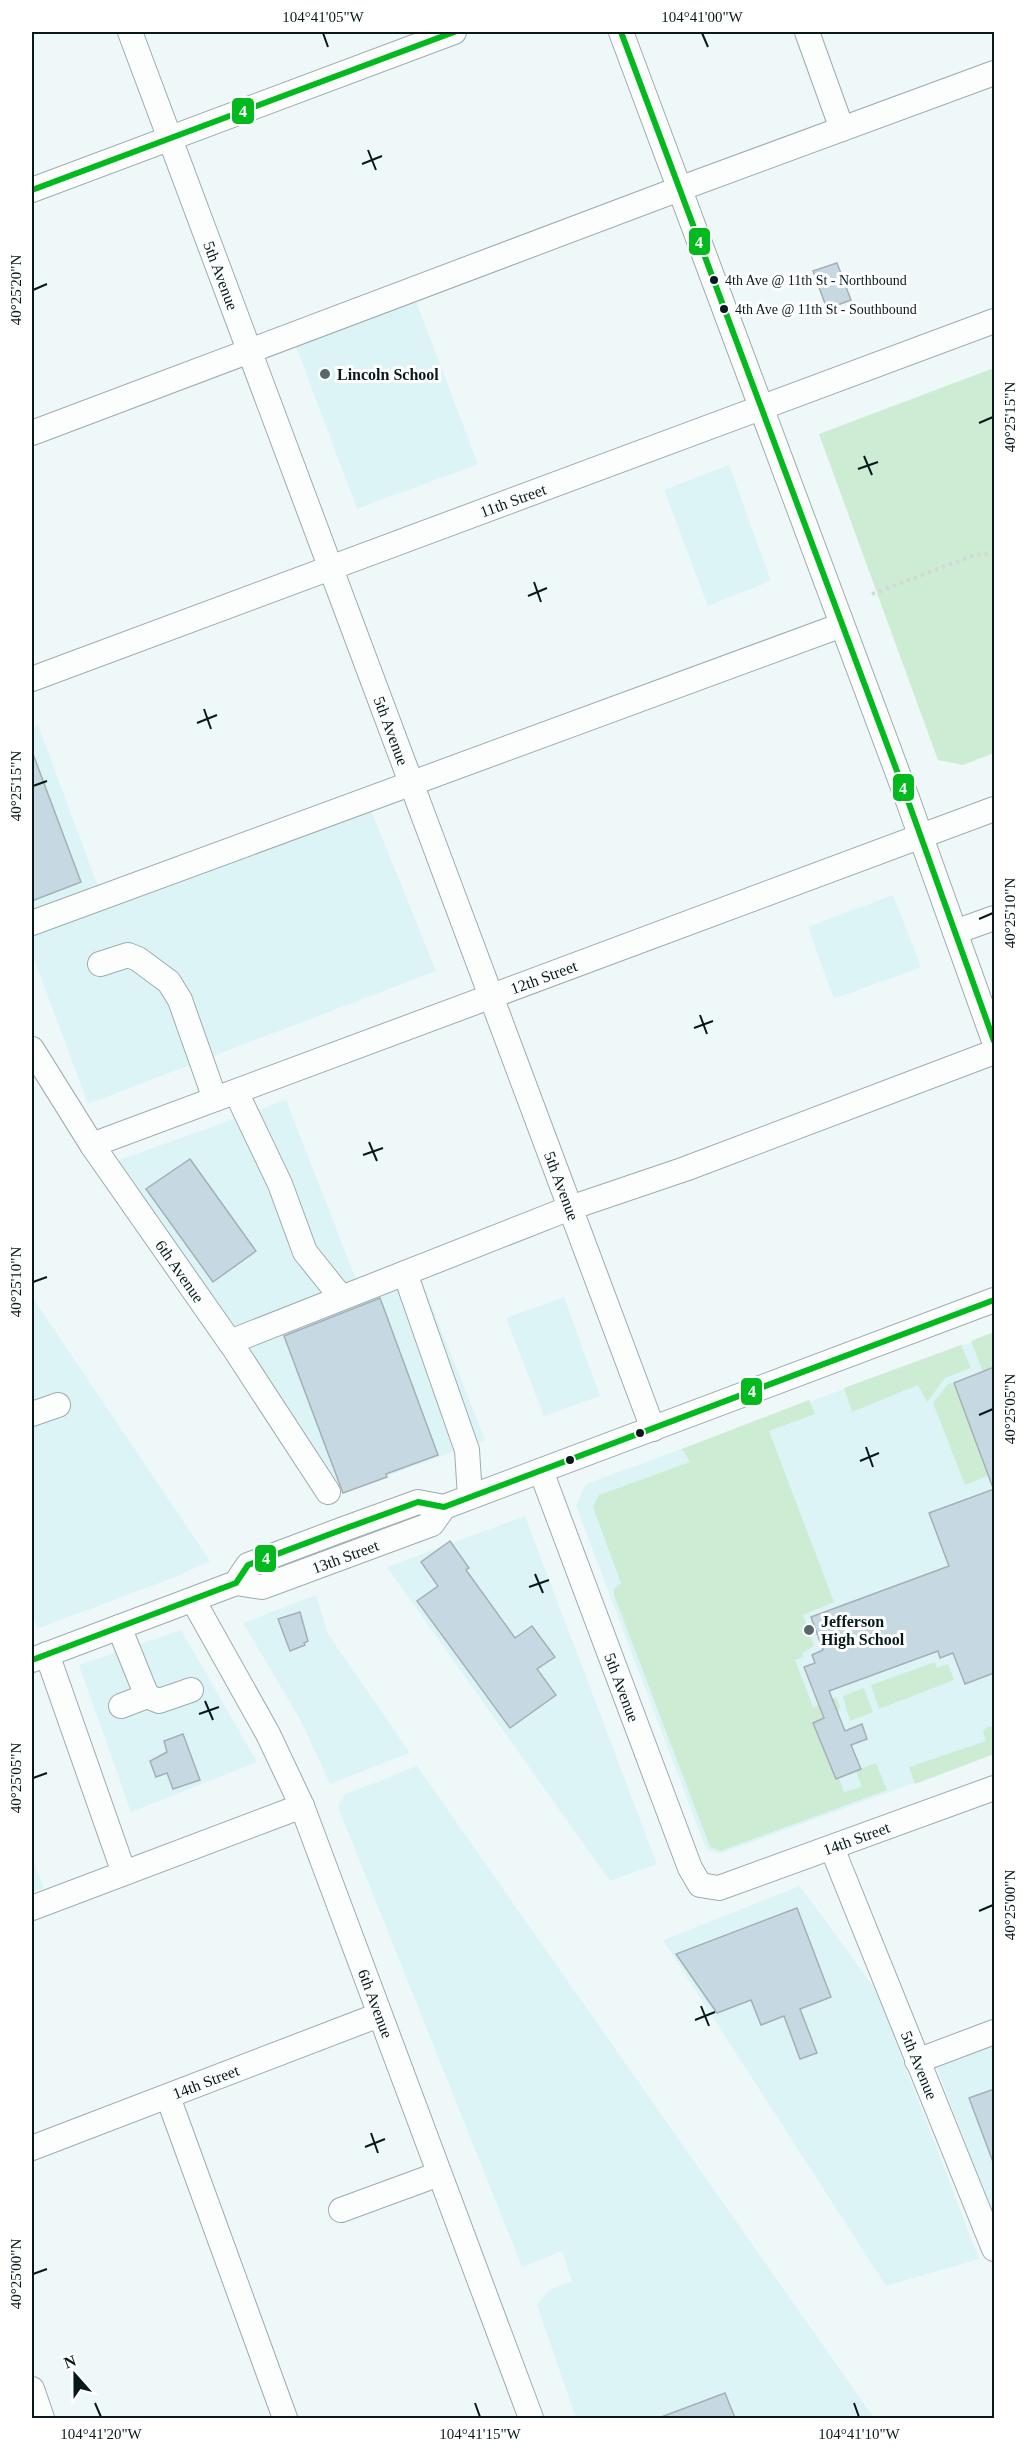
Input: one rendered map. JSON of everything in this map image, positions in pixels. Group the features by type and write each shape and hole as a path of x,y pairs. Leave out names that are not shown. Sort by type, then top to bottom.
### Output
{"street":[{"name":"5th Avenue","path":"130,32 653,1429"},
{"path":"32,190 454,32"},
{"path":"621,32 955,932 985,987 994,1041"},
{"path":"807,32 842,129"},
{"path":"32,433 680,189 994,74"},
{"name":"11th Street","path":"32,679 994,321"},
{"path":"32,923 842,625"},
{"name":"12th Street","path":"92,1146 994,809"},
{"path":"955,932 994,918"},
{"path":"100,963 128,955 138,959 169,982 180,1000 225,1096 280,1184 305,1252 341,1297"},
{"name":"6th Avenue","path":"32,1049 92,1146 230,1342 328,1492"},
{"path":"230,1342 570,1208 685,1169 994,1052"},
{"path":"405,1273 467,1450 470,1497"},
{"name":"13th Street","path":"39,1657 236,1583 248,1565 340,1530 418,1502 444,1507 994,1300"},
{"path":"32,1414 58,1404"},
{"name":"5th Avenue","path":"541,1471 690,1868 700,1885 719,1888"},
{"name":"6th Avenue","path":"193,1600 268,1734 302,1806 531,2418"},
{"path":"119,1627 147,1696"},
{"path":"39,1657 124,1873"},
{"path":"121,1706 147,1696 159,1701 191,1690"},
{"name":"14th Street","path":"719,1888 994,1788"},
{"path":"32,1908 302,1806"},
{"name":"5th Avenue","path":"832,1848 994,2249"},
{"name":"14th Street","path":"32,2148 379,2015"},
{"path":"917,2061 994,2032"},
{"path":"168,2097 285,2418"},
{"path":"341,2210 439,2174"},
{"path":"32,2389 42,2418"}],"path":[{"path":"872,594 975,555 994,554"}],"shaded area":[{"path":"415,299 478,464 357,509 295,344"},
{"path":"729,465 771,581 708,606 664,490"},
{"path":"38,725 105,905 369,805 436,971 88,1104 32,954 32,727"},
{"path":"893,895 921,967 834,999 808,927"},
{"path":"286,1100 357,1282 414,1261 485,1440 338,1494 111,1163"},
{"path":"32,1297 210,1561 178,1576 37,1629 32,1612"},
{"path":"564,1297 600,1396 544,1416 506,1318"},
{"name":"Jefferson High School","path":"994,1334 994,1754 719,1854 706,1849 576,1506 586,1484"},
{"path":"525,1516 657,1864 610,1881 387,1567"},
{"path":"316,1595 328,1634 410,1753 330,1784 301,1721 243,1623"},
{"path":"181,1630 257,1762 131,1812 79,1665"},
{"path":"417,1766 874,2418 576,2418 537,2305 549,2290 572,2281 562,2251 522,2267 338,1807 344,1795"},
{"path":"32,1857 44,1888 32,1892"},
{"path":"800,1886 876,1990 979,2259 886,2286 663,1940"},
{"path":"994,2044 994,2218 936,2066"}],"green space":[{"path":"994,368 994,753 963,765 938,760 819,434"},
{"path":"994,1332 994,1367 983,1372 971,1341"},
{"path":"961,1345 971,1368 945,1378 927,1402 918,1385 852,1412 844,1388"},
{"path":"954,1383 988,1476 965,1485 933,1403 948,1384"},
{"path":"809,1400 815,1414 769,1431 834,1602 803,1615 814,1646 802,1653 804,1657 795,1660 813,1707 836,1697 840,1707 838,1713 813,1723 836,1779 839,1778 844,1792 862,1787 856,1771 876,1763 887,1790 720,1851 710,1847 614,1595 614,1589 621,1583 593,1507 599,1495 690,1462 682,1449"},
{"path":"935,1662 937,1668 948,1664 954,1680 879,1709 871,1685"},
{"path":"864,1688 873,1712 850,1721 843,1696"},
{"path":"988,1726 992,1727 994,1732 994,1754 915,1784 909,1767 986,1741 983,1731"}],"building":[{"path":"837,263 851,300 827,309 813,271"},
{"path":"32,755 81,882 32,901"},
{"path":"190,1159 256,1251 213,1282 146,1189"},
{"path":"380,1298 438,1455 343,1493 284,1336"},
{"path":"994,1367 994,1487 993,1488 954,1383"},
{"path":"994,1489 994,1673 965,1684 953,1653 940,1658 938,1651 829,1691 845,1731 862,1724 867,1739 851,1745 861,1769 836,1779 813,1723 824,1718 804,1667 815,1663 812,1655 823,1650 811,1617 949,1566 929,1513"},
{"path":"450,1541 469,1568 466,1570 515,1638 532,1626 555,1657 537,1669 556,1695 510,1728 417,1601 438,1586 421,1562"},
{"path":"300,1612 308,1641 304,1643 305,1645 290,1651 278,1619"},
{"path":"183,1734 200,1780 173,1789 167,1773 156,1777 150,1761 167,1752 164,1741"},
{"path":"797,1908 831,1997 800,2009 817,2053 800,2059 784,2016 761,2025 751,2000 717,2013 676,1954"},
{"path":"994,2089 994,2161 993,2162 969,2098"},
{"path":"725,2393 735,2418 661,2418 661,2417"}],"transit line":[{"name":"4","path":"32,190 454,32"},
{"name":"4","path":"621,32 907,798 994,1041"},
{"name":"4","path":"32,1660 236,1583 248,1565 341,1530 418,1502 444,1507 994,1300"}],"place":[{"name":"4th Ave @ 11th St - Northbound","path":"714,280"},
{"name":"4th Ave @ 11th St - Southbound","path":"724,309"},
{"name":"Lincoln School","path":"325,374"},
{"name":"Jefferson High School","path":"809,1630"}]}
